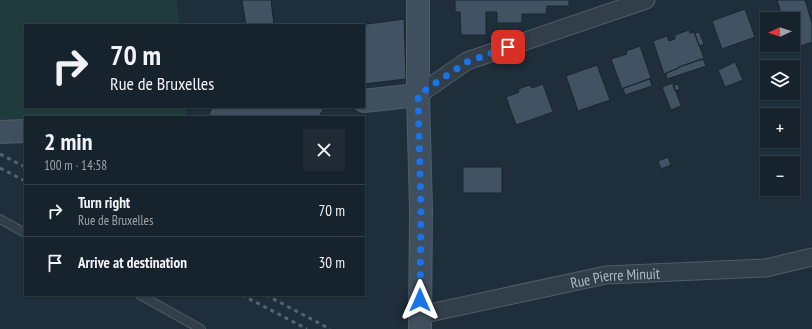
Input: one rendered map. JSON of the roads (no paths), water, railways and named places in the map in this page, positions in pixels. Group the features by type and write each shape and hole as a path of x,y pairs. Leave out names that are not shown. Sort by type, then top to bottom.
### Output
{"street":[{"path":"418,0 418,95 421,210 420,322"},
{"path":"365,101 418,95 467,62 646,0"},
{"path":"231,116 301,108"},
{"path":"0,132 24,130"},
{"name":"Rue Pierre Minuit","path":"420,322 606,275 766,268 812,257"}],"lane":[{"path":"0,219 24,232"},
{"path":"142,296 201,329"}],"railway":[{"path":"0,154 24,166"},
{"path":"0,168 24,180"},
{"path":"244,296 307,329"},
{"path":"268,296 330,329"}]}
